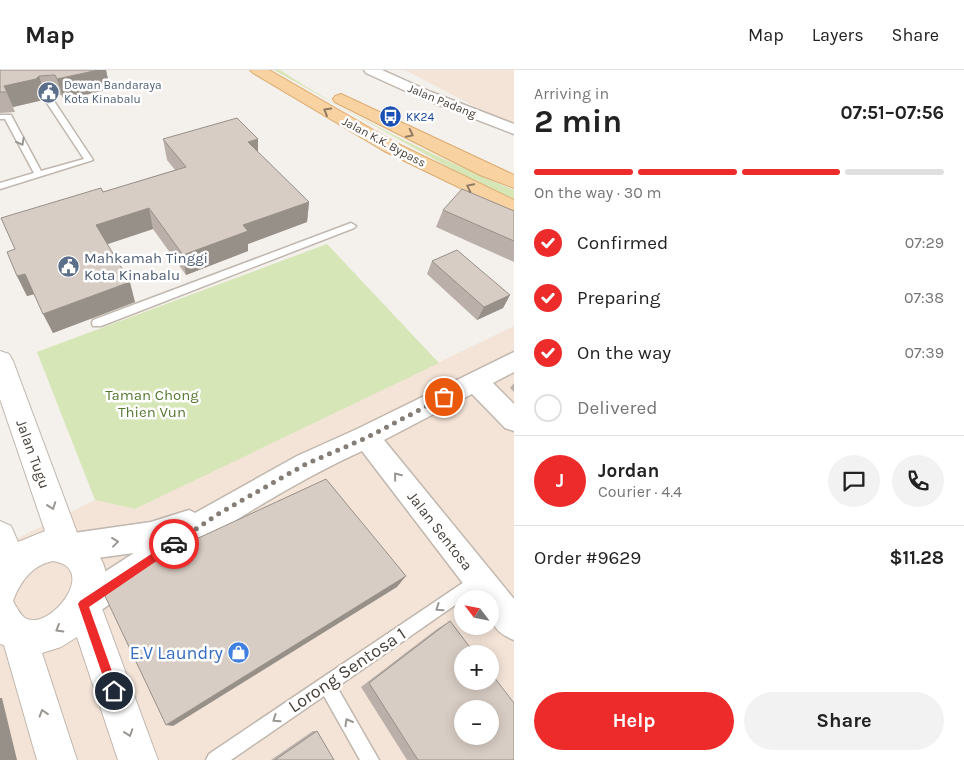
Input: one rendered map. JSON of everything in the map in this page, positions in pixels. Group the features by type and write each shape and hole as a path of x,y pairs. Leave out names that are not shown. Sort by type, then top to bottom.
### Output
{"main road":[{"name":"Jalan K.K. Bypass","path":"258,70 390,147 514,208"},
{"name":"Jalan K.K. Bypass","path":"290,70 418,137 514,182"}],"street":[{"name":"Jalan Padang","path":"371,70 426,95 514,129"},
{"name":"Jalan Tugu","path":"0,361 67,548"},
{"path":"84,604 218,514 306,464 366,438 514,361"},
{"path":"475,381 514,420"},
{"name":"Jalan Sentosa","path":"366,438 514,624"},
{"path":"3,578 20,559 37,549 55,546 67,548 151,536 218,514"},
{"path":"0,537 3,578"},
{"path":"6,631 33,637 55,632 74,618 84,604 89,590 89,576 85,563 77,554 67,548"},
{"path":"84,604 138,760"},
{"path":"6,631 56,760"}],"lane":[{"path":"0,186 88,160 49,100"},
{"path":"0,117 8,117 39,175"},
{"path":"97,324 351,226"},
{"name":"Lorong Sentosa 1","path":"215,760 479,580"},
{"path":"326,684 370,760"}],"shaded area":[{"path":"405,70 514,70 514,123 491,115"},
{"path":"514,326 514,760 0,760 0,547 95,500 135,509"}],"green space":[{"path":"274,70 280,70 336,104 394,135 514,190 514,199 470,179"},
{"name":"Taman Chong Thien Vun","path":"327,244 439,363 135,509 95,500 37,352"}],"building":[{"path":"0,70 98,70 57,79 55,75 39,76 36,79 4,86 7,92 0,92"},
{"path":"237,118 258,139 248,142 309,202 243,225 248,231 183,255 149,208 96,225 130,282 43,314 25,274 17,276 7,252 15,249 1,218 101,188 103,192 186,167 163,139"},
{"path":"462,189 514,211 514,241 443,210"},
{"path":"457,250 510,295 484,307 432,261"},
{"path":"326,479 406,576 166,725 104,594 166,553"},
{"path":"450,621 454,626 454,635 461,635 468,645 454,645 454,690 499,690 499,684 514,703 514,760 418,760 369,683"},
{"path":"317,731 334,760 275,760"}],"way so far":[{"path":"174,544 218,514 306,464 366,438 444,397"}],"place":[{"name":"Dewan Bandaraya Kota Kinabalu","path":"48,92"},
{"name":"KK24","path":"390,117"},
{"name":"Mahkamah Tinggi Kota Kinabalu","path":"68,267"},
{"name":"E.V Laundry","path":"239,653"}],"route":[{"path":"114,691 84,604 174,544"}]}
